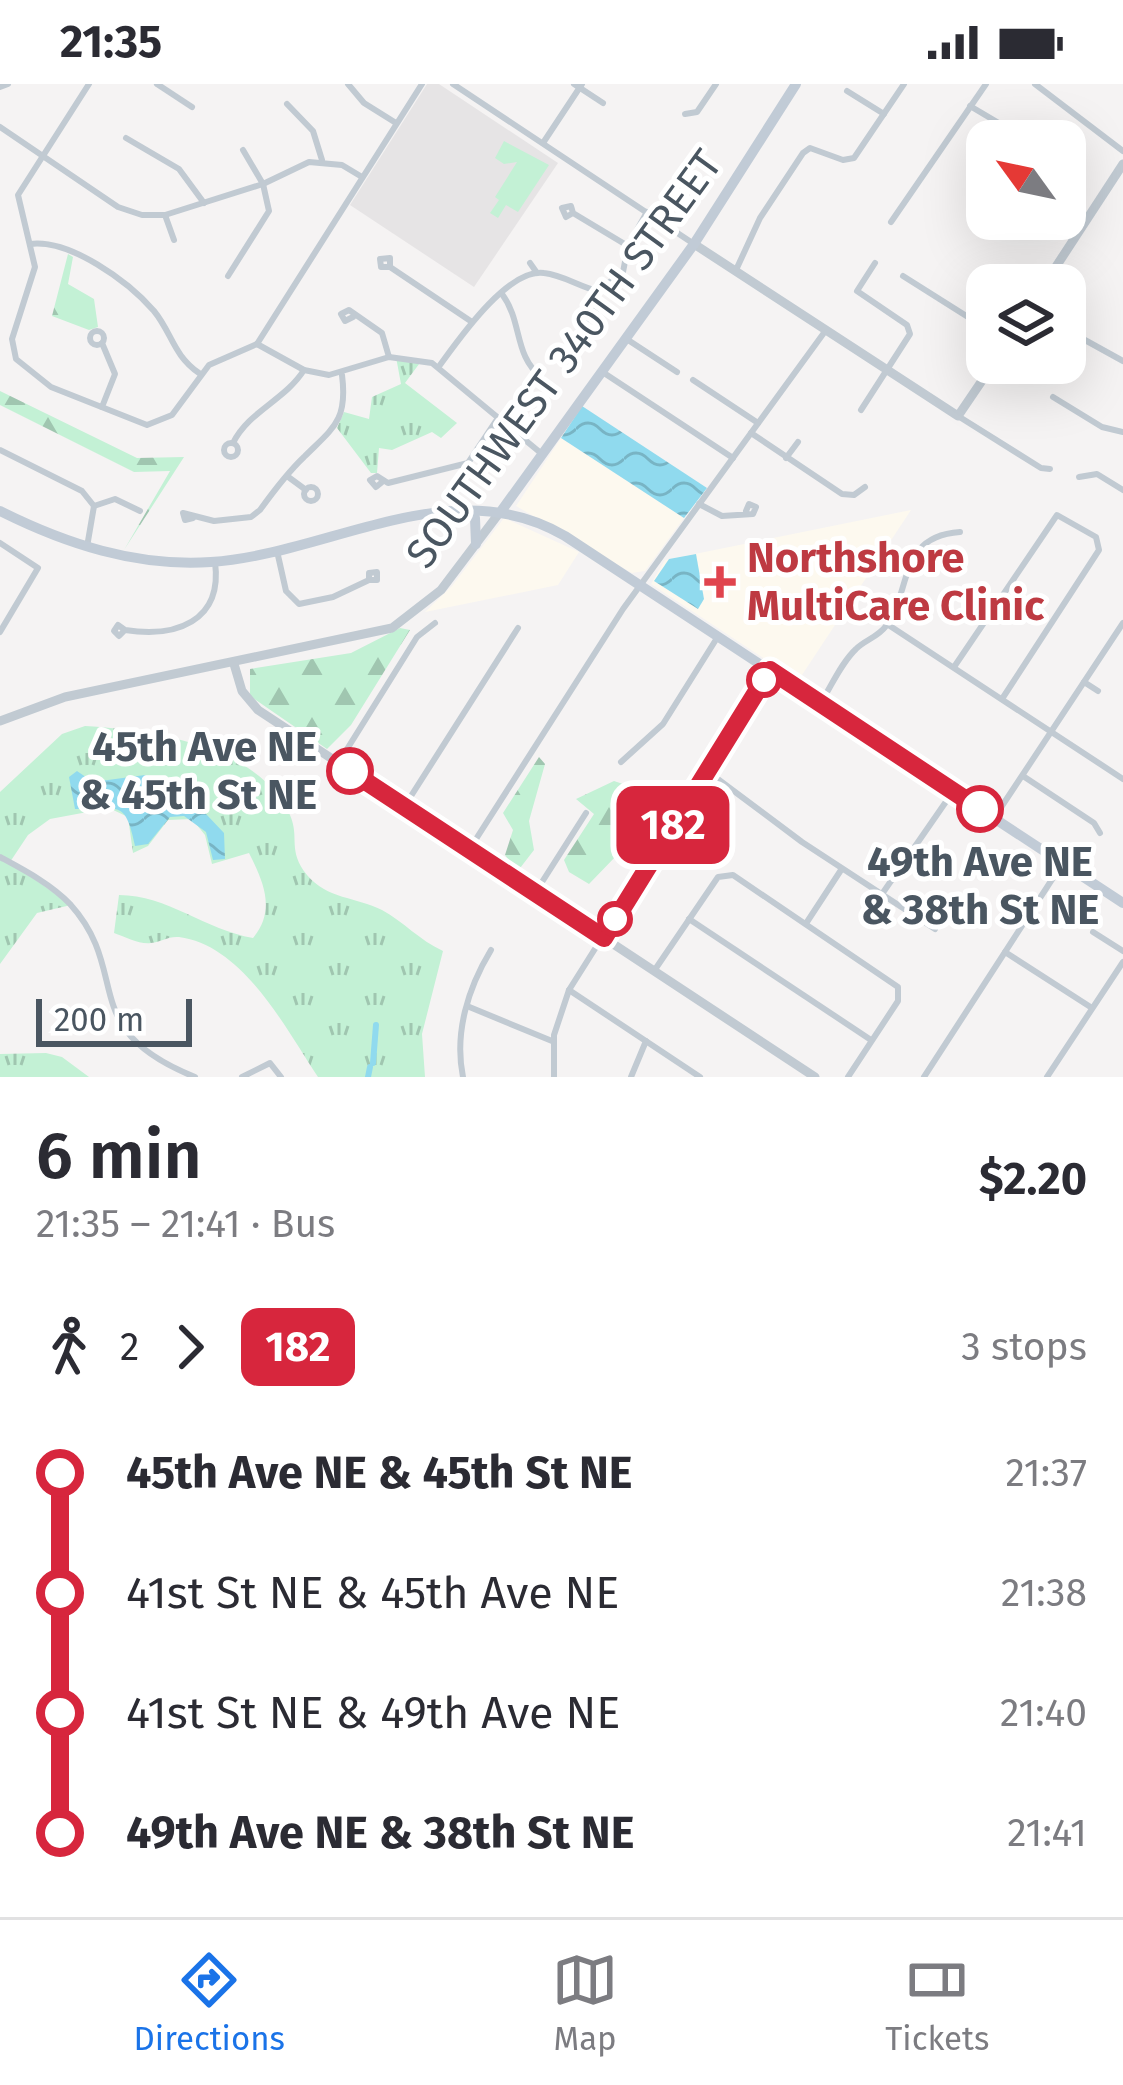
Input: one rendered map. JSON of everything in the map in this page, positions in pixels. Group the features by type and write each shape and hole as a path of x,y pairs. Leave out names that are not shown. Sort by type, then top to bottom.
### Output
{"main road":[{"name":"SOUTHWEST 340TH STREET","path":"502,510 694,244 796,84"},
{"path":"444,510 475,518 476,544"},
{"path":"0,511 87,547 146,560 215,562 444,510 502,510 553,529 1123,903"}],"street":[{"path":"89,84 22,188 17,210 35,267 14,350 34,376 135,422 160,422 177,409 199,373 257,344 422,84"},
{"path":"157,84 192,107"},
{"path":"348,84 364,103 397,123"},
{"path":"453,84 886,370 1041,468 1050,469"},
{"path":"685,114 697,112 716,84"},
{"path":"736,271 760,218 810,148 849,160 904,84"},
{"path":"891,221 986,84"},
{"path":"543,143 579,85 603,103"},
{"path":"1039,85 1123,151"},
{"path":"848,91 884,114"},
{"path":"287,104 313,131 322,160"},
{"path":"970,106 993,120"},
{"path":"0,128 118,207 165,215 322,160 362,177"},
{"path":"126,138 179,169 204,203"},
{"path":"228,276 269,211 263,184 243,150"},
{"path":"1058,264 1123,164"},
{"path":"439,366 472,322 532,274 598,291 618,280 628,247 647,212"},
{"path":"573,213 628,247"},
{"path":"165,215 174,240"},
{"path":"30,244 67,249 131,291 162,318 173,350 199,373"},
{"path":"530,263 532,274"},
{"path":"861,410 909,328 856,291 875,263"},
{"path":"390,267 472,322"},
{"path":"903,276 966,316"},
{"path":"580,327 598,306 598,291"},
{"path":"502,294 518,318 521,353 542,378"},
{"path":"353,317 382,334 389,357"},
{"path":"469,850 640,585 826,330"},
{"path":"626,338 677,371"},
{"path":"1086,341 1123,361"},
{"path":"102,343 115,370 102,407"},
{"path":"257,344 304,370 342,375 389,357 439,366 496,421 542,454"},
{"path":"233,443 243,425 292,389 304,370"},
{"path":"602,371 733,458"},
{"path":"193,518 251,517 340,423 345,406 342,375"},
{"path":"693,380 758,423"},
{"path":"958,416 980,384"},
{"path":"1053,397 1102,427 1123,432"},
{"path":"381,483 465,464 474,458 496,421"},
{"path":"751,434 842,494 854,496 866,487"},
{"path":"786,458 798,442"},
{"path":"0,450 82,491 94,506 87,547"},
{"path":"1079,477 1097,474 1123,490"},
{"path":"287,476 306,490"},
{"path":"94,506 115,500 140,511"},
{"path":"699,504 722,516 746,511"},
{"name":"SOUTHWEST 340TH STREET","path":"234,664 376,633 420,610 502,510"},
{"path":"955,667 1057,515 1100,544 1002,699"},
{"path":"820,704 854,650 887,625 901,580 920,549 940,535 960,532"},
{"path":"0,543 38,568 0,632"},
{"path":"277,551 288,604 315,603 369,580"},
{"path":"125,630 160,634 197,620 214,592 215,562"},
{"path":"994,818 1123,622"},
{"path":"339,763 417,637 435,623"},
{"path":"887,625 1121,774"},
{"path":"404,808 518,628"},
{"path":"621,761 663,724 718,636"},
{"path":"0,722 42,703 234,664 242,691 254,707 814,1077"},
{"path":"554,1077 554,1038 569,990 770,670"},
{"path":"1084,682 1098,691"},
{"path":"707,771 842,869 935,929"},
{"path":"1023,776 1094,823 1100,833"},
{"path":"882,894 953,791"},
{"path":"535,893 586,813"},
{"path":"0,857 70,905 88,933 122,1030 172,1073 195,1077"},
{"path":"924,1077 1062,864"},
{"path":"807,922 842,869"},
{"path":"654,971 722,874 733,875 899,990 898,1001 848,1077"},
{"path":"689,920 871,1041"},
{"path":"1093,932 1123,951"},
{"path":"464,1077 459,1044 467,1006 491,950"},
{"path":"1005,952 1093,1008"},
{"path":"1047,1077 1123,962"},
{"path":"1114,975 1123,981"},
{"path":"569,990 700,1077"},
{"path":"467,1006 532,1034 554,1038"},
{"path":"631,1077 646,1041"},
{"path":"242,1077 270,1064 281,1077"}],"shaded area":[{"path":"427,84 439,84 558,163 474,287 350,205"},
{"path":"561,438 684,518 645,571 632,573 516,506"},
{"path":"911,510 798,681 651,584 665,560"},
{"path":"504,518 579,552 558,585 425,612 452,586"}],"green space":[{"path":"504,141 549,165 518,212 506,205 498,218 490,213 499,200 495,197 517,162 504,164 495,158"},
{"path":"68,254 73,257 68,284 94,299 98,327 89,330 52,316"},
{"path":"396,357 422,360 405,383 457,423 441,438 432,432 392,450 379,448 377,473 371,473 337,428 344,412 369,419 372,397 401,384"},
{"path":"0,391 137,458 184,457 124,550 170,471 134,472 0,405"},
{"path":"400,628 410,630 351,725 327,749 250,696 250,669 351,653"},
{"path":"85,726 171,737 229,757 254,772 275,791 290,815 297,858 315,883 382,910 443,951 422,1034 425,1077 318,1077 260,992 223,956 202,943 179,937 147,943 114,933 119,895 170,906 253,938 260,928 266,907 263,886 249,853 212,864 205,835 192,819 168,820 148,846 133,853 128,817 109,808 50,819 28,835 10,862 71,905 37,913 0,964 0,792 62,734"},
{"path":"539,757 545,764 529,821 534,850 517,872 505,855 513,830 503,813"},
{"path":"614,781 623,784 624,793 638,803 618,854 589,884 569,872 564,860 594,814 576,799"},
{"path":"0,1054 62,1057 89,1077 0,1077"}],"water":[{"path":"582,406 707,488 684,518 561,438"},
{"path":"696,554 704,599 698,609 654,581 669,559"},
{"path":"77,771 93,782 145,775 165,794 189,796 224,833 225,859 213,860 206,832 184,816 170,817 148,844 135,846 123,813 110,808 75,809 69,777"}],"waterway":[{"path":"373,1063 376,1025"},
{"path":"368,1077 370,1067"}],"bus line":[{"name":"182","path":"350,771 604,938 770,670 980,809"}],"place":[{"name":"Northshore MultiCare Clinic","path":"720,582"},
{"name":"45th Ave NE & 45th St NE","path":"350,771"},
{"name":"49th Ave NE & 38th St NE","path":"980,809"}]}
